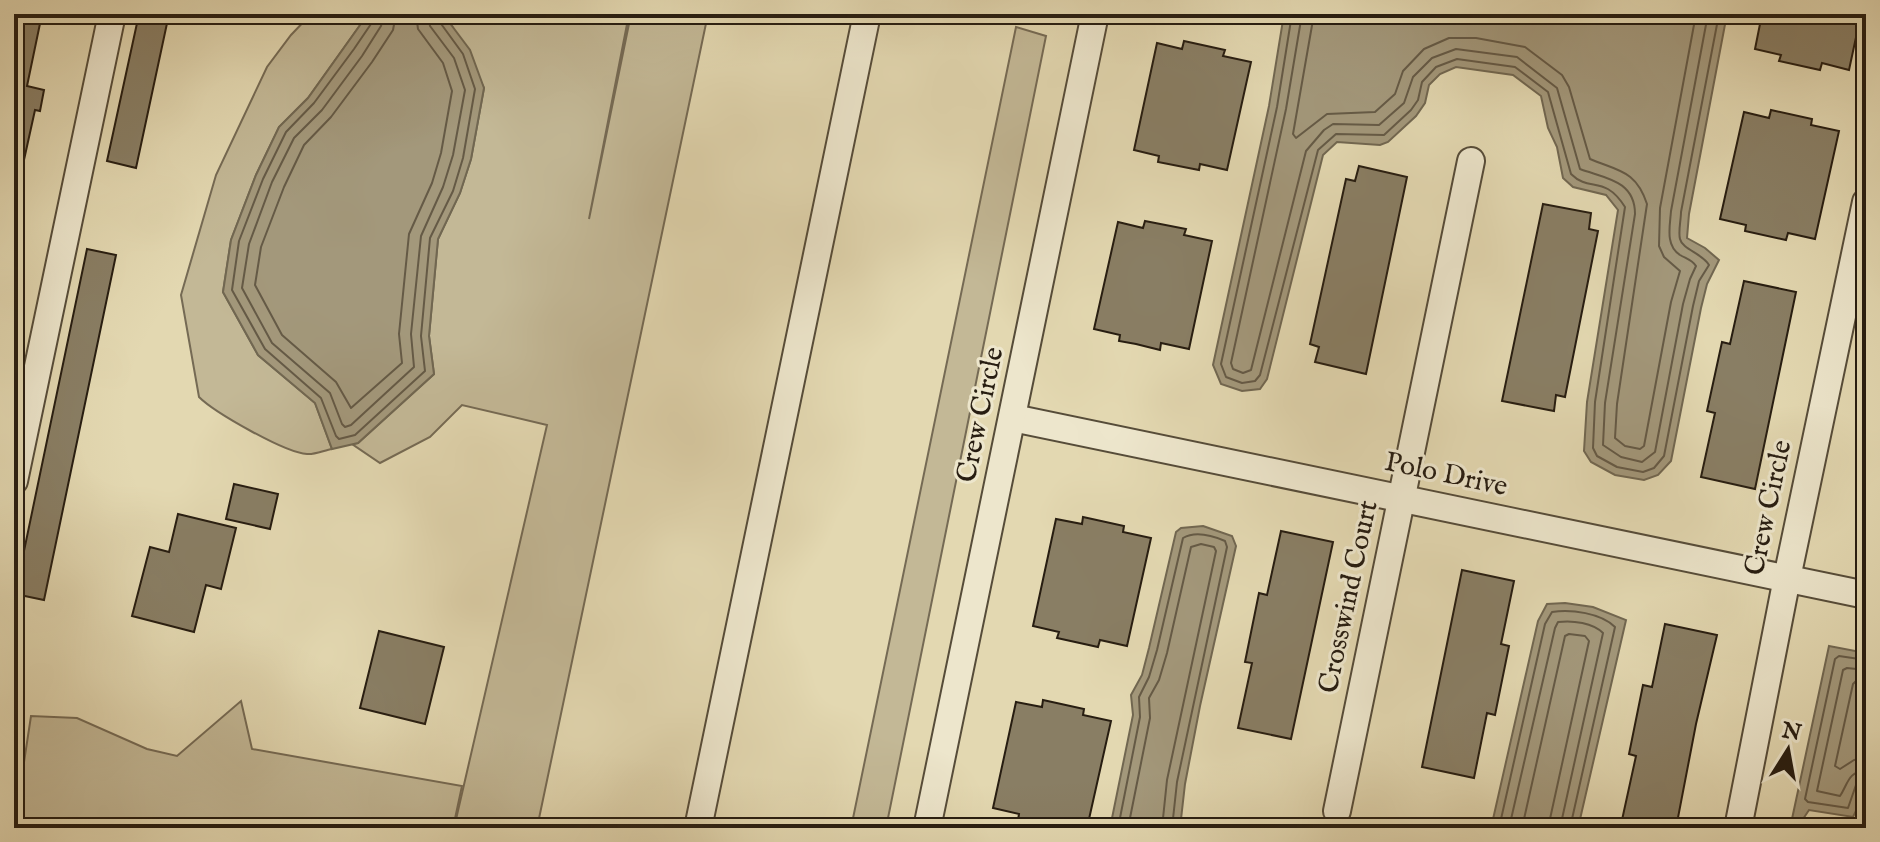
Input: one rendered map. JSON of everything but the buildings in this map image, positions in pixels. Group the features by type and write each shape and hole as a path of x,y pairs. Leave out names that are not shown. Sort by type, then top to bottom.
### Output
{"street":[{"path":"14,481 112,14"},
{"path":"698,828 867,14"},
{"name":"Crew Circle","path":"927,828 1095,14"},
{"name":"Crosswind Court","path":"1337,811 1471,161"},
{"name":"Crew Circle","path":"1738,828 1866,202"},
{"name":"Polo Drive","path":"1013,418 1866,595"}],"shaded area":[{"path":"311,14 368,14 308,98 279,127 256,175 231,240 223,292 258,355 315,403 332,449 310,454 267,439 199,397 181,295 216,175 267,67"},
{"path":"443,14 629,14 589,219 631,14 708,14 537,828 454,828 547,425 462,405 430,437 380,463 352,444 358,443 434,374 429,336 438,239 460,193 471,159 484,88"},
{"path":"1016,27 1046,36 886,828 851,828"},
{"path":"241,701 252,749 462,786 453,828 14,828 31,716 77,718 147,749 177,756"}],"water":[{"path":"368,14 443,14 470,50 484,88 471,159 460,193 438,239 429,336 434,374 358,443 332,449 315,403 258,355 223,292 231,240 256,175 279,127 308,98"},
{"path":"1284,14 1727,14 1687,238 1719,260 1707,284 1701,308 1671,461 1658,475 1644,480 1615,475 1591,462 1584,451 1587,402 1618,210 1606,195 1573,187 1563,178 1541,96 1513,75 1456,67 1440,74 1429,85 1425,103 1416,116 1388,142 1380,145 1337,142 1323,155 1267,379 1260,389 1242,391 1221,384 1213,365 1269,106"},
{"path":"1203,526 1232,536 1236,546 1200,706 1180,828 1110,828 1133,715 1131,695 1142,675 1176,532 1181,528"},
{"path":"1547,604 1593,607 1626,620 1578,828 1491,828 1538,621"},
{"path":"1829,646 1866,653 1868,737 1864,781 1853,817 1809,810 1799,825 1792,819"}]}
